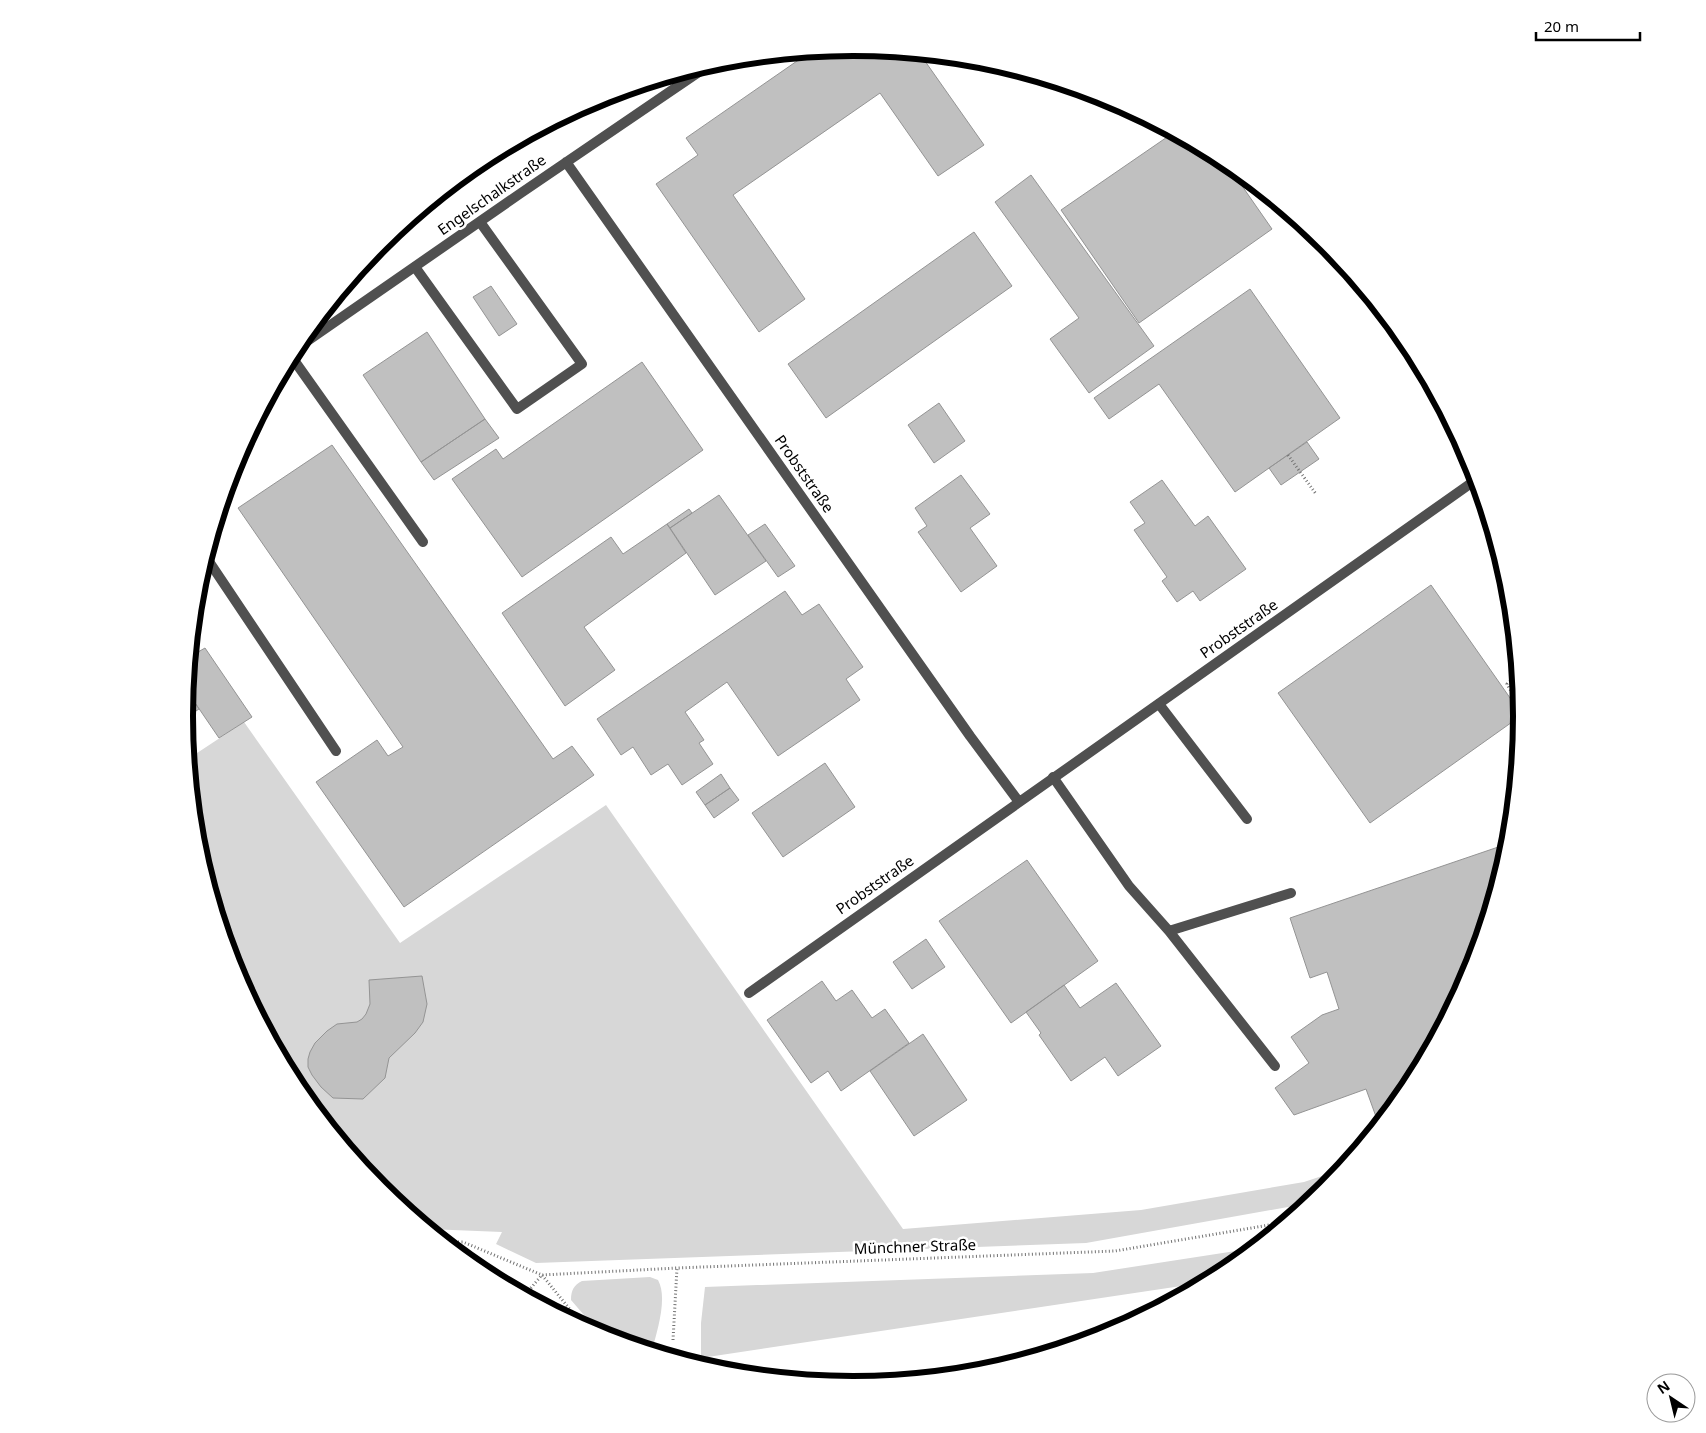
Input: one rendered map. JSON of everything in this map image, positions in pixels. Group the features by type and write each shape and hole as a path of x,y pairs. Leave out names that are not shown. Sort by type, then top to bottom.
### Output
{"street":[{"name":"Engelschalkstraße","path":"313,337 692,77"},
{"name":"Probststraße","path":"566,162 970,736 1019,802"},
{"path":"415,267 517,409 582,364 480,222"},
{"path":"296,363 423,542"},
{"name":"Probststraße","path":"749,993 1471,484"},
{"path":"211,564 336,751"},
{"path":"1159,704 1247,819"},
{"path":"1053,777 1129,886 1169,931 1275,1066"},
{"path":"1169,931 1291,893"}],"path":[{"path":"1288,454 1316,494"},
{"path":"1512,679 1507,684 1512,693"},
{"name":"Münchner Straße","path":"542,1275 1115,1251 1274,1224"},
{"path":"454,1242 464,1242 542,1275 574,1315"},
{"path":"673,1340 677,1268"},
{"path":"528,1291 542,1275"}],"shaded area":[{"path":"244,722 400,943 606,805 903,1229 1141,1210 1304,1182 1329,1174 1296,1206 1086,1243 536,1263 496,1244 502,1232 438,1229 386,1183 329,1118 281,1047 261,1009 243,969 215,887 198,803 194,755"},
{"path":"1241,1250 1188,1285 701,1358 701,1323 705,1287 1093,1273"},
{"path":"650,1277 658,1280 661,1287 662,1305 653,1346 589,1321 571,1300 574,1288 582,1281"}],"building":[{"path":"853,56 925,61 984,145 938,176 880,93 733,195 805,299 759,332 656,184 698,155 686,138 800,59"},
{"path":"1168,137 1239,182 1272,229 1139,323 1061,210"},
{"path":"1031,175 1154,346 1089,393 1050,339 1079,318 995,202"},
{"path":"974,232 1012,286 826,418 788,364"},
{"path":"491,286 517,324 499,336 473,297"},
{"path":"1250,289 1340,418 1235,492 1159,384 1109,419 1094,398"},
{"path":"427,332 485,419 421,462 363,375"},
{"path":"642,362 703,450 522,577 452,479 496,449 503,459"},
{"path":"939,403 965,441 934,463 908,425"},
{"path":"485,419 499,438 434,480 421,462"},
{"path":"1307,442 1319,459 1281,485 1269,468"},
{"path":"332,445 553,759 572,746 594,775 404,907 316,782 377,740 388,756 403,747 238,508"},
{"path":"961,475 990,514 970,528 997,566 961,592 918,532 927,526 915,508"},
{"path":"1162,480 1195,526 1208,516 1246,569 1200,601 1193,591 1177,602 1162,581 1167,577 1134,530 1145,523 1130,502"},
{"path":"719,495 766,561 715,595 670,528"},
{"path":"689,509 692,513 670,528 667,524"},
{"path":"667,524 686,553 584,627 615,670 565,706 502,613 611,537 623,554"},
{"path":"765,524 795,566 778,577 748,535"},
{"path":"1431,585 1513,702 1513,721 1370,823 1278,693"},
{"path":"785,591 802,615 819,604 863,667 846,679 860,700 778,756 727,682 685,712 704,740 699,743 713,764 682,785 668,764 651,775 633,747 621,755 597,719"},
{"path":"205,648 252,717 219,738 193,700 196,649 198,652"},
{"path":"193,701 199,709 193,713"},
{"path":"825,763 855,807 783,857 752,813"},
{"path":"721,774 730,788 705,805 696,792"},
{"path":"730,788 739,800 714,818 705,805"},
{"path":"1501,846 1478,929 1445,1009 1425,1047 1377,1118 1366,1089 1294,1115 1275,1088 1309,1063 1291,1037 1322,1015 1339,1009 1327,972 1310,978 1290,918"},
{"path":"1027,860 1098,961 1011,1023 939,921"},
{"path":"926,939 945,967 912,989 893,962"},
{"path":"422,976 427,1004 423,1022 415,1033 389,1058 385,1078 363,1099 333,1098 321,1087 308,1067 310,1052 315,1043 337,1024 357,1022 362,1019 370,1004 369,980"},
{"path":"822,981 836,1001 852,990 872,1018 885,1009 909,1043 841,1091 828,1071 811,1083 767,1020"},
{"path":"1116,983 1161,1046 1118,1076 1105,1057 1071,1081 1039,1035 1041,1033 1026,1012 1064,985 1080,1008"},
{"path":"923,1034 967,1100 914,1136 870,1071"}]}
